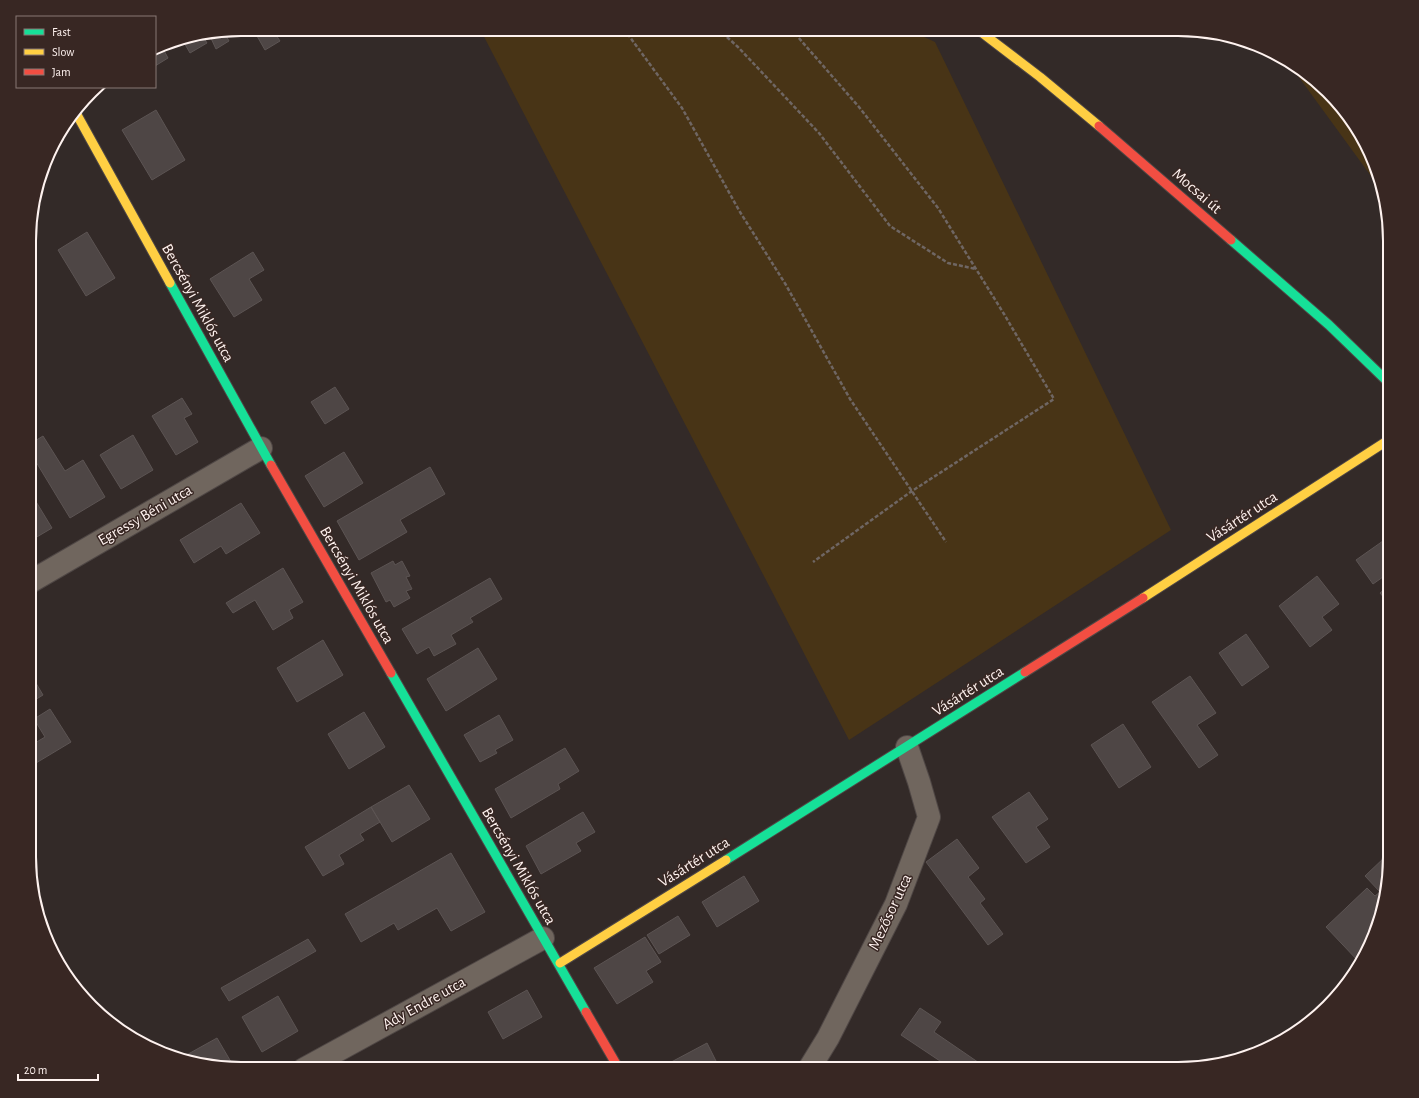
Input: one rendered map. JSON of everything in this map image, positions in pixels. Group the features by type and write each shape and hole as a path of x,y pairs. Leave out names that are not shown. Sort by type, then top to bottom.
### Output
{"street":[{"name":"Mocsai út","path":"986,36 1020,61 1153,173 1335,331 1383,377"},
{"name":"Bercsényi Miklós utca","path":"78,116 261,448 544,938 560,963 615,1062"},
{"name":"Vásártér utca","path":"560,963 907,747 1383,444"},
{"name":"Egressy Béni utca","path":"36,579 261,448"},
{"name":"Mezősor utca","path":"814,1062 828,1038 896,904 929,817 907,747"},
{"name":"Ady Endre utca","path":"317,1062 544,938"}],"path":[{"path":"629,36 682,108 740,212 786,286 850,399 946,542"},
{"path":"726,36 819,133 890,226 948,263 976,269"},
{"path":"797,36 859,107 938,208 1054,399 912,491 813,562"}],"shaded area":[{"path":"484,36 922,36 935,42 1171,530 849,740"},
{"path":"1296,74 1323,96 1341,116 1362,150 1373,179"}],"building":[{"path":"226,36 229,41 216,49 211,38"},
{"path":"257,36 277,36 280,41 265,50"},
{"path":"205,39 207,43 190,53 185,44"},
{"path":"164,51 168,58 156,65 156,55"},
{"path":"156,110 185,160 152,180 122,130"},
{"path":"87,232 115,278 86,296 58,250"},
{"path":"253,252 264,270 249,279 262,300 234,317 210,279"},
{"path":"335,387 349,409 325,424 311,402"},
{"path":"182,398 192,414 184,418 198,442 176,455 152,416"},
{"path":"133,435 153,470 121,489 100,455"},
{"path":"43,436 65,471 83,460 105,497 70,518 36,462 36,440"},
{"path":"344,452 363,483 324,507 305,476"},
{"path":"430,467 445,494 400,520 407,532 359,560 337,521"},
{"path":"36,502 52,528 36,537"},
{"path":"241,503 260,533 226,554 221,546 194,563 180,540"},
{"path":"1383,541 1383,577 1373,584 1356,560"},
{"path":"393,561 395,565 402,561 410,576 406,577 412,589 406,591 410,598 394,607 390,600 386,602 371,573"},
{"path":"283,568 303,602 289,610 293,618 273,630 255,600 233,613 226,603"},
{"path":"1317,576 1339,604 1322,617 1332,630 1310,647 1279,606"},
{"path":"490,578 502,599 470,618 473,622 451,635 456,644 434,656 429,647 417,654 402,629"},
{"path":"1246,634 1269,667 1242,686 1219,653"},
{"path":"323,640 343,675 297,702 277,668"},
{"path":"478,648 497,679 446,711 427,679"},
{"path":"1190,676 1216,713 1197,725 1218,755 1199,768 1152,702"},
{"path":"36,683 43,695 36,699"},
{"path":"50,709 71,742 36,763 36,742 45,737 36,722 36,718"},
{"path":"364,712 385,747 349,769 328,734"},
{"path":"499,715 513,740 495,750 497,753 480,762 464,735"},
{"path":"1123,724 1151,767 1119,788 1091,745"},
{"path":"565,748 579,771 558,784 560,789 511,818 495,789"},
{"path":"409,785 430,819 392,842 371,807"},
{"path":"1029,792 1048,819 1036,827 1050,847 1026,863 992,817"},
{"path":"371,807 380,822 360,834 364,840 339,855 344,864 323,876 305,847"},
{"path":"583,812 595,832 576,843 581,851 541,874 526,846"},
{"path":"957,839 979,868 968,877 985,899 980,903 1003,934 988,945 926,862"},
{"path":"451,853 485,912 451,931 437,908 398,930 394,923 361,942 345,914"},
{"path":"1383,859 1380,892 1365,876"},
{"path":"744,876 759,901 717,927 702,902"},
{"path":"1367,888 1375,896 1380,892 1372,923 1356,959 1326,927"},
{"path":"678,916 690,935 659,954 647,935"},
{"path":"645,937 661,962 646,971 653,982 617,1004 594,968"},
{"path":"308,939 316,951 229,1001 221,988"},
{"path":"527,990 542,1017 503,1039 488,1012"},
{"path":"278,996 298,1031 262,1052 242,1017"},
{"path":"920,1008 941,1022 934,1032 978,1062 942,1062 901,1035"},
{"path":"217,1038 231,1062 201,1058 187,1055"},
{"path":"707,1043 716,1062 671,1062"}],"traffic: fast":[{"path":"1231,240 1329,325 1383,377"},
{"path":"170,283 271,465"},
{"path":"726,860 1025,672"},
{"path":"391,673 586,1012"}],"traffic: slow":[{"path":"986,36 1040,77 1099,126"},
{"path":"78,116 170,283"},
{"path":"1143,598 1383,444"},
{"path":"560,963 726,860"}],"traffic: jam":[{"path":"1099,126 1231,240"},
{"path":"271,465 391,673"},
{"path":"1025,672 1143,598"},
{"path":"586,1012 615,1062"}]}
